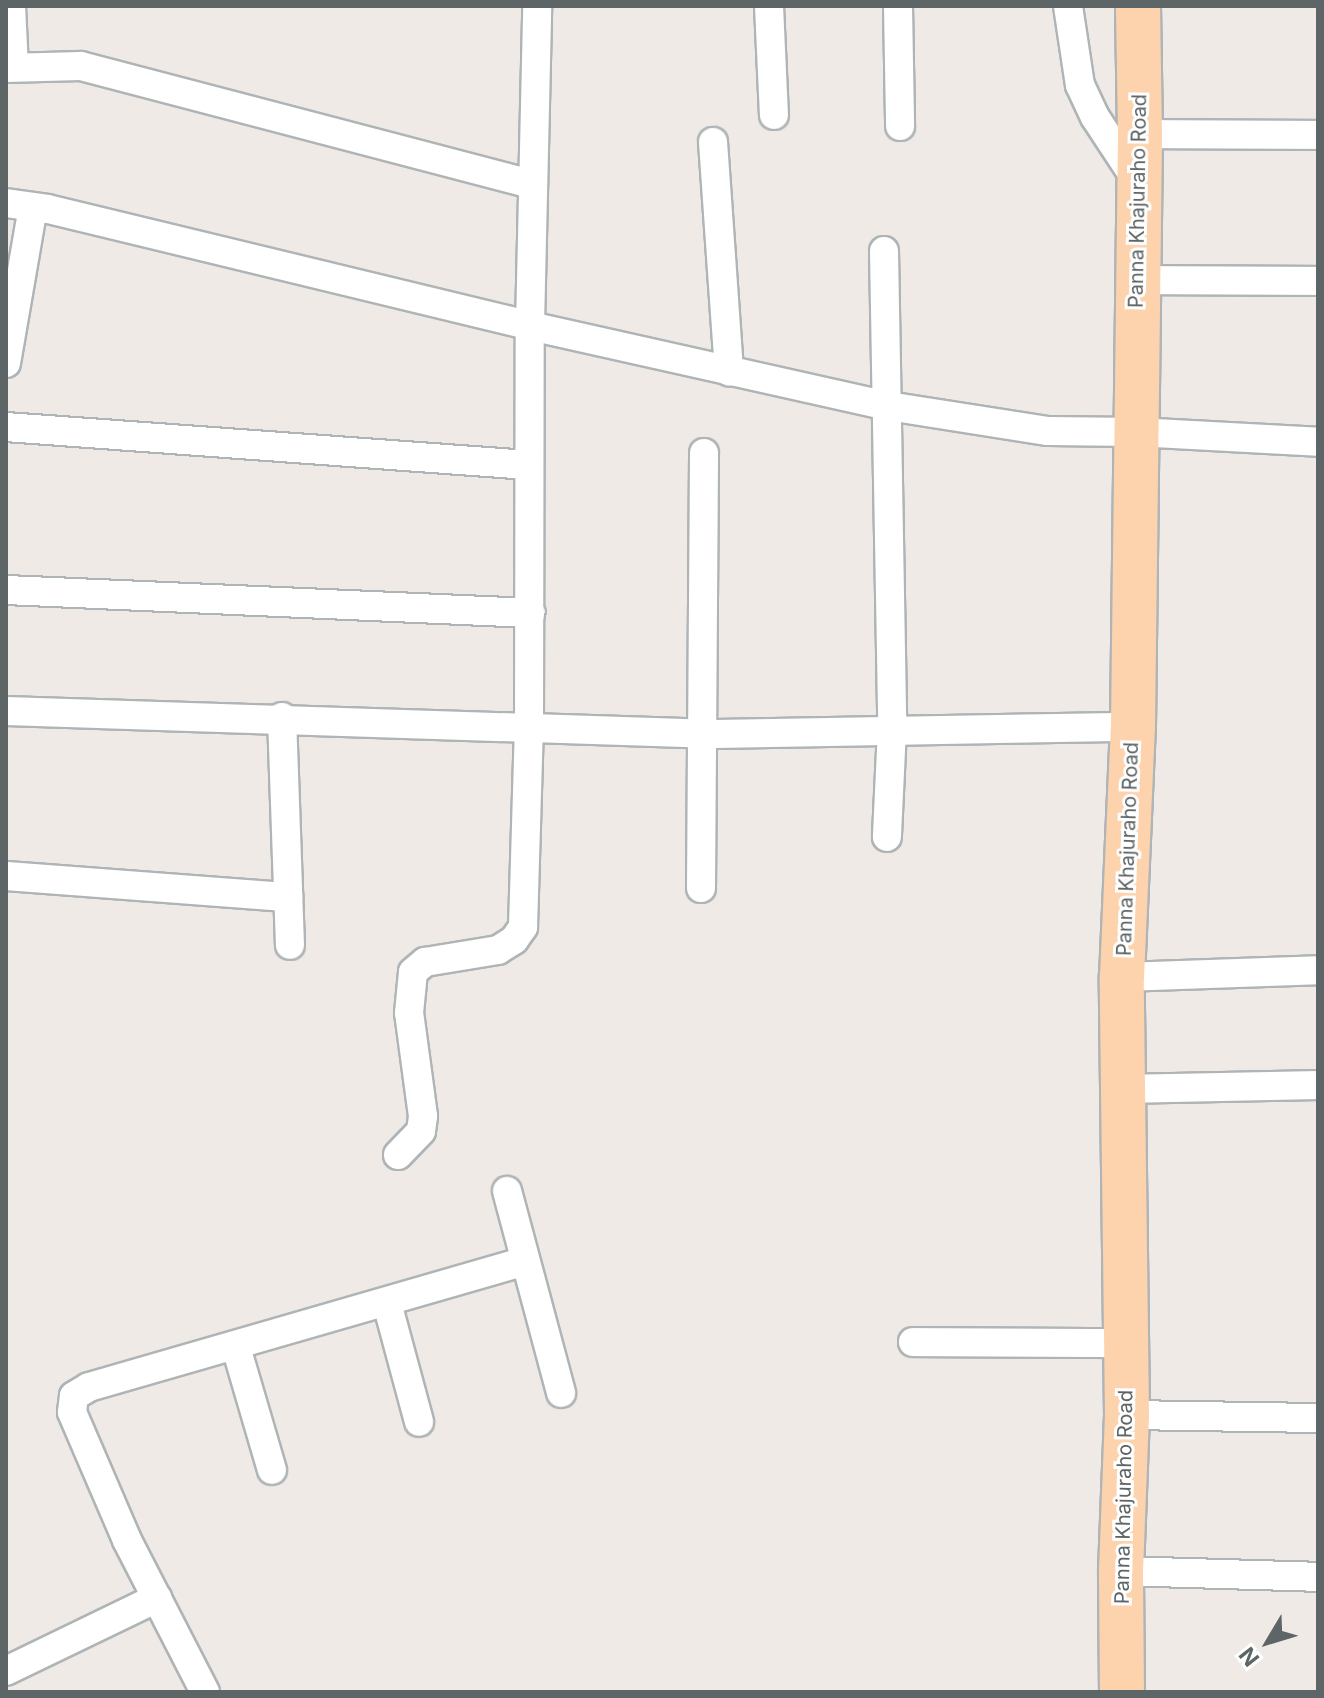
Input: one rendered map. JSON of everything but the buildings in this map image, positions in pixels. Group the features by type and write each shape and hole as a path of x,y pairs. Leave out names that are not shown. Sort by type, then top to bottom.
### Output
{"main road":[{"name":"Panna Khajuraho Road","path":"1122,1692 1121,1571 1127,1415 1122,977 1133,727 1140,134 1138,6"}],"street":[{"path":"11,6 10,67 81,66 533,185"},
{"path":"398,1155 421,1131 423,1116 409,1013 413,972 425,962 498,950 514,940 523,927 529,729 530,326 537,6"},
{"path":"769,6 774,115"},
{"path":"898,6 900,126"},
{"path":"1068,6 1080,85 1095,117 1139,185"},
{"path":"1140,134 1318,135"},
{"path":"713,142 729,371"},
{"path":"6,363 20,205 530,326 888,406 1048,431 1136,432 1318,442"},
{"path":"884,251 892,729 887,837"},
{"path":"1137,280 1318,281"},
{"path":"6,427 529,465"},
{"path":"701,888 704,453"},
{"path":"6,590 530,613"},
{"path":"6,711 282,717 529,729 700,733 1133,727"},
{"path":"282,717 290,945"},
{"path":"6,876 288,897"},
{"path":"1122,977 1318,970"},
{"path":"1124,1089 1318,1085"},
{"path":"507,1191 523,1262 561,1393"},
{"path":"205,1692 127,1540 72,1412 74,1396 89,1387 523,1262"},
{"path":"387,1303 419,1422"},
{"path":"913,1342 1125,1343"},
{"path":"236,1347 272,1470"},
{"path":"1127,1415 1318,1418"},
{"path":"1121,1571 1318,1577"},
{"path":"6,1671 157,1598"}]}
